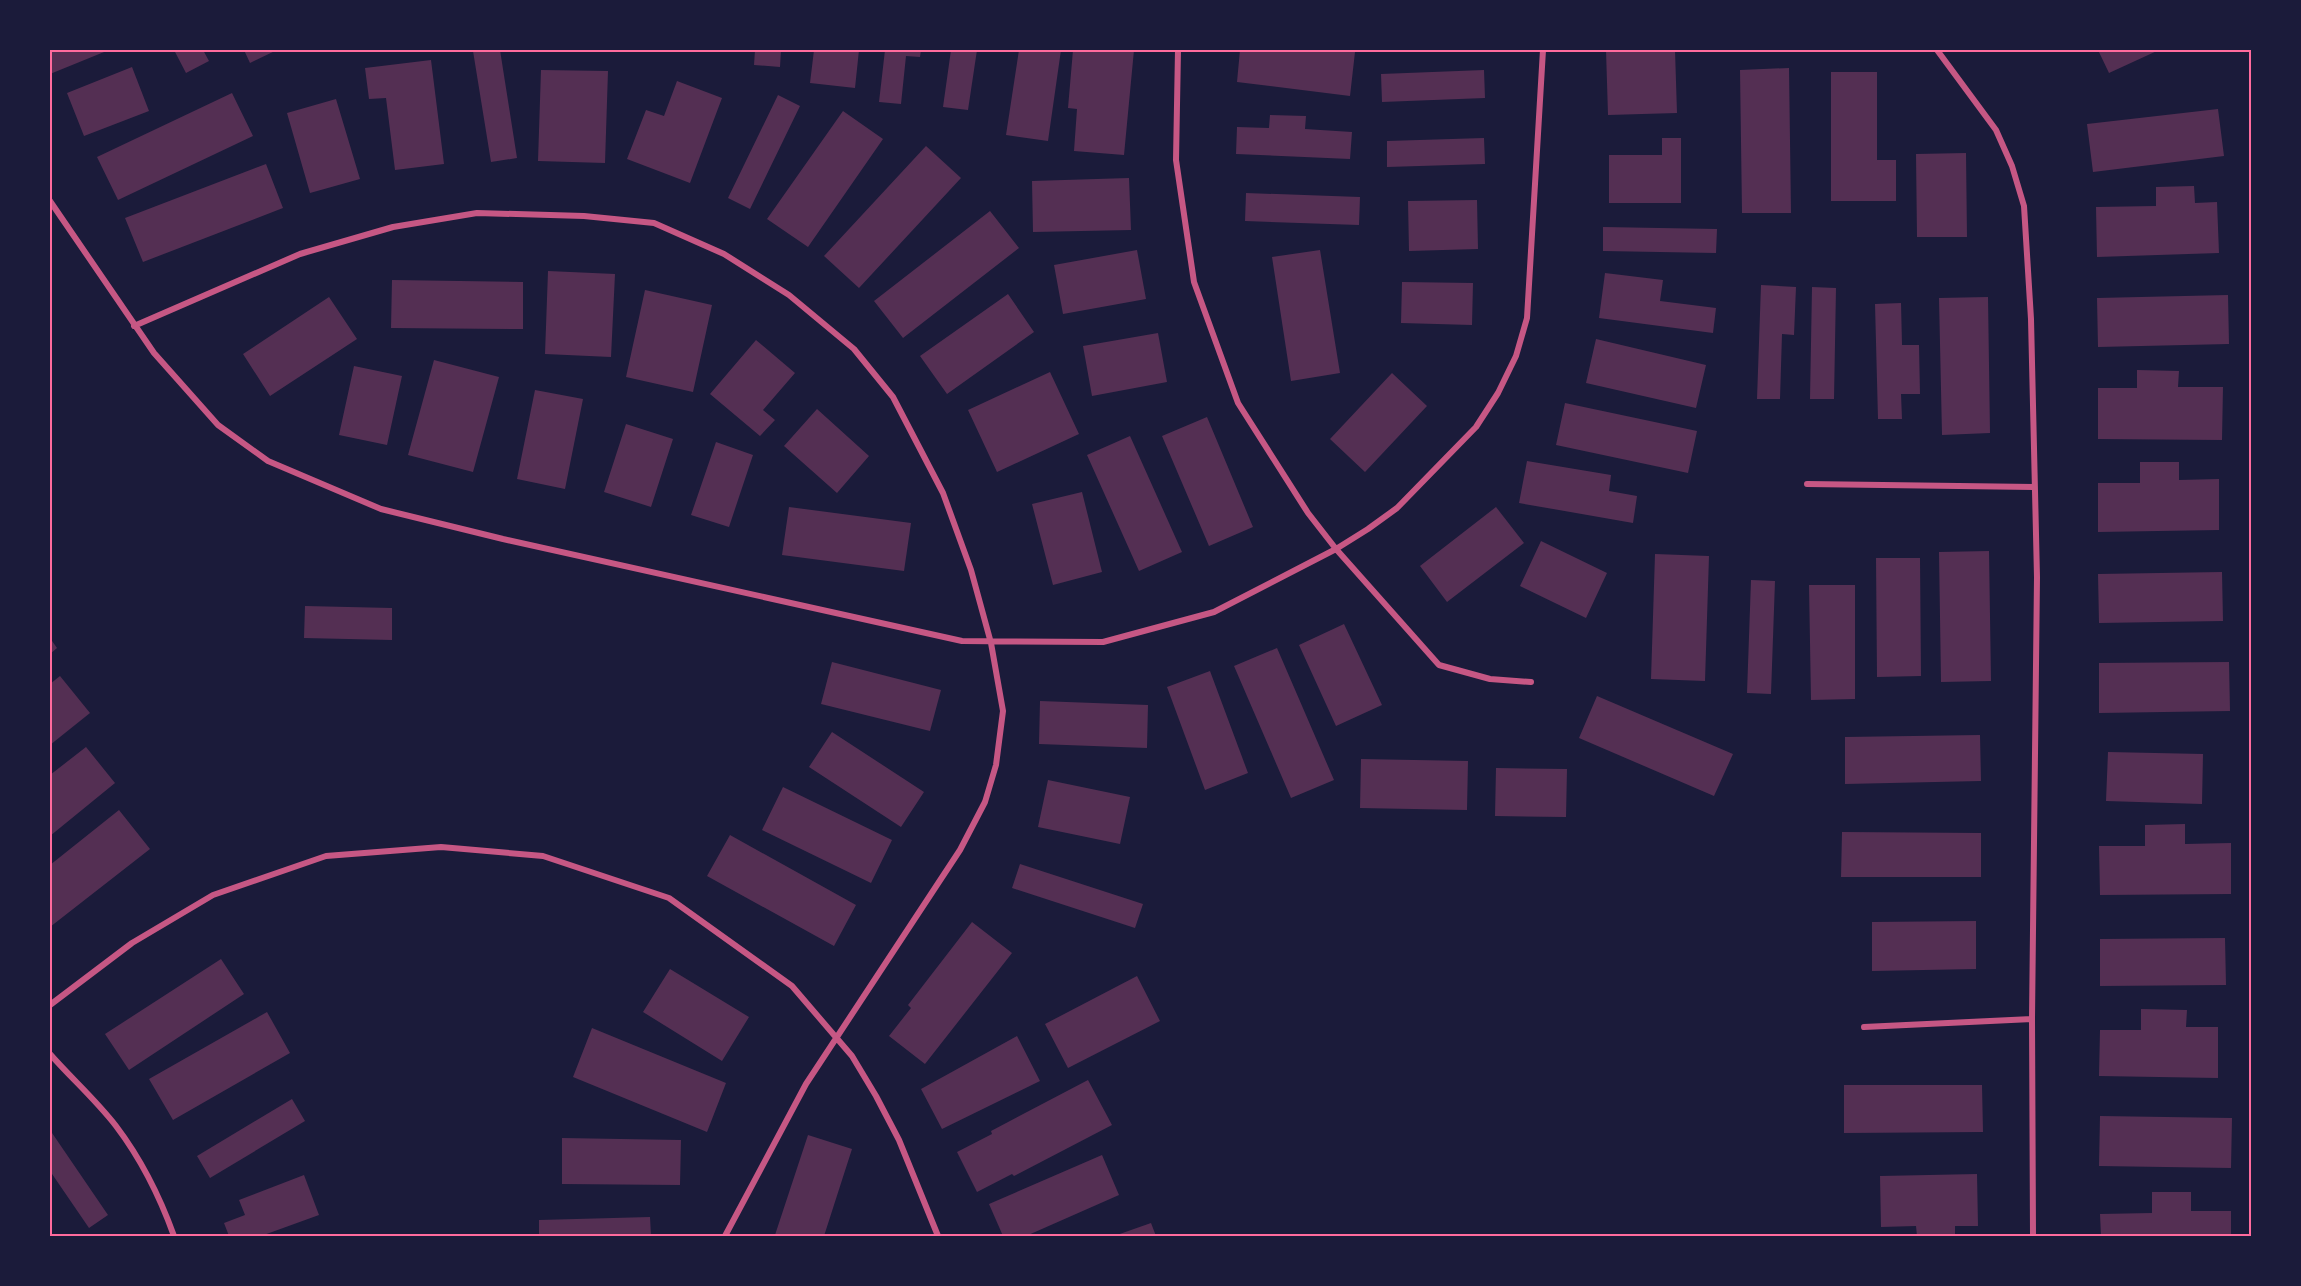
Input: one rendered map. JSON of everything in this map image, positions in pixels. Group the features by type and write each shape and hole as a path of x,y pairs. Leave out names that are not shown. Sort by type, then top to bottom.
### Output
{"street":[{"path":"1178,50 1176,160 1194,282 1238,403 1308,513 1336,549 1439,665 1490,679 1531,682"},
{"path":"50,201 134,326 218,425 268,461 381,509 504,539 962,641 1103,642 1214,612 1336,549 1396,508 1476,427 1498,393 1516,356 1527,318 1543,50"},
{"path":"1937,50 1996,130 2012,166 2024,206 2031,319 2037,577 2032,1019 2033,1236"},
{"path":"134,326 300,254 393,227 477,213 584,216 654,223 724,254 789,295 854,349 893,398 943,494 971,570 991,643 1003,711 996,765 984,802 960,850 806,1084 725,1236"},
{"path":"1807,484 2034,487"},
{"path":"50,1005 132,943 213,895 326,856 441,848 543,856 669,898 792,986 852,1056 876,1096 899,1140 938,1236"},
{"path":"1864,1027 2032,1019"},
{"path":"50,1054 115,1125 134,1152 152,1183 174,1236"}],"building":[{"path":"50,50 109,50 50,74"},
{"path":"174,50 203,50 209,61 186,73"},
{"path":"244,50 277,50 250,63"},
{"path":"500,50 517,158 491,162 473,51"},
{"path":"755,50 781,50 780,67 754,65"},
{"path":"814,50 859,50 855,88 810,83"},
{"path":"885,50 921,50 920,57 906,56 901,104 879,102"},
{"path":"951,50 977,50 968,110 943,107"},
{"path":"1019,50 1061,50 1048,141 1006,135"},
{"path":"1073,50 1134,50 1124,155 1074,151 1077,109 1068,108"},
{"path":"1240,50 1355,52 1350,96 1237,82"},
{"path":"1606,50 1675,50 1677,113 1608,115"},
{"path":"2098,50 2159,50 2109,73"},
{"path":"431,60 444,164 395,170 386,98 369,99 365,68"},
{"path":"132,67 149,111 84,136 67,93"},
{"path":"1789,68 1791,213 1742,213 1740,70"},
{"path":"541,70 608,71 605,163 538,161"},
{"path":"1484,70 1485,98 1382,102 1381,74"},
{"path":"1831,72 1877,72 1877,160 1896,160 1896,201 1831,201"},
{"path":"677,81 722,98 690,183 627,159 646,110 664,116"},
{"path":"232,93 253,136 118,200 97,157"},
{"path":"778,95 800,106 750,209 728,198"},
{"path":"336,99 360,179 310,193 287,113"},
{"path":"2218,109 2224,156 2093,172 2087,124"},
{"path":"843,111 883,139 808,247 767,219"},
{"path":"1270,115 1306,116 1305,129 1352,132 1350,159 1236,154 1237,127 1269,128"},
{"path":"1484,138 1485,164 1387,167 1387,141"},
{"path":"1662,138 1681,138 1681,203 1609,203 1609,155 1662,155"},
{"path":"926,146 961,178 859,288 824,256"},
{"path":"1966,153 1967,237 1917,237 1916,154"},
{"path":"266,164 283,208 143,262 125,218"},
{"path":"1129,178 1131,230 1033,232 1032,181"},
{"path":"2194,186 2195,203 2217,202 2219,253 2097,257 2096,207 2156,206 2156,187"},
{"path":"1246,193 1360,197 1359,225 1245,221"},
{"path":"1477,200 1478,249 1409,251 1408,201"},
{"path":"990,211 1019,248 903,338 874,301"},
{"path":"1603,227 1717,229 1716,253 1603,251"},
{"path":"1137,250 1146,299 1063,314 1054,265"},
{"path":"1320,250 1340,373 1291,381 1272,257"},
{"path":"548,271 615,274 611,357 545,354"},
{"path":"1605,273 1663,280 1660,301 1716,308 1713,333 1599,318"},
{"path":"392,280 523,282 523,329 391,328"},
{"path":"1402,282 1473,283 1472,325 1401,323"},
{"path":"1761,285 1796,287 1794,335 1782,334 1780,399 1757,399"},
{"path":"1812,287 1836,288 1834,399 1810,399"},
{"path":"645,290 712,305 693,392 626,377"},
{"path":"1008,294 1034,332 947,394 920,356"},
{"path":"2228,295 2229,344 2098,347 2097,298"},
{"path":"329,297 357,339 270,396 243,354"},
{"path":"1988,297 1990,433 1942,435 1939,298"},
{"path":"1901,303 1902,345 1919,345 1920,394 1901,394 1902,419 1878,419 1875,304"},
{"path":"1158,333 1167,382 1092,396 1083,346"},
{"path":"1596,339 1706,365 1696,408 1586,383"},
{"path":"756,340 795,373 763,410 775,420 760,436 710,394"},
{"path":"434,360 499,377 473,472 408,455"},
{"path":"354,366 402,376 387,445 339,435"},
{"path":"2137,370 2179,371 2178,387 2223,387 2222,440 2098,439 2098,388 2137,388"},
{"path":"1050,372 1079,434 997,472 968,410"},
{"path":"1392,373 1427,406 1365,472 1330,439"},
{"path":"535,390 583,399 565,489 517,479"},
{"path":"1565,403 1697,431 1688,473 1556,445"},
{"path":"817,409 869,456 837,493 784,446"},
{"path":"1207,417 1253,527 1209,546 1162,436"},
{"path":"626,424 673,439 651,507 604,492"},
{"path":"1130,436 1182,552 1139,571 1087,455"},
{"path":"716,442 753,455 729,527 691,515"},
{"path":"1527,461 1611,475 1609,491 1637,496 1633,523 1519,503"},
{"path":"2140,462 2179,462 2179,480 2219,479 2219,530 2098,532 2098,483 2140,483"},
{"path":"1082,492 1102,572 1053,585 1032,504"},
{"path":"789,507 911,523 904,571 782,555"},
{"path":"1496,507 1524,543 1447,602 1420,566"},
{"path":"1541,541 1607,573 1586,618 1520,586"},
{"path":"1989,551 1991,681 1941,682 1939,552"},
{"path":"1655,554 1709,556 1705,681 1651,679"},
{"path":"1876,558 1920,558 1921,676 1877,677"},
{"path":"2222,572 2223,621 2099,623 2098,574"},
{"path":"1751,580 1775,581 1771,694 1747,693"},
{"path":"1809,585 1855,585 1855,699 1811,700"},
{"path":"305,606 392,608 392,640 304,638"},
{"path":"1344,624 1382,705 1336,726 1299,645"},
{"path":"50,638 57,648 50,654"},
{"path":"1277,648 1334,780 1291,798 1234,666"},
{"path":"832,662 941,690 930,731 821,704"},
{"path":"2229,662 2230,711 2099,713 2099,663"},
{"path":"1210,671 1248,773 1205,790 1167,687"},
{"path":"60,676 90,713 50,745 50,684"},
{"path":"1597,696 1733,754 1714,796 1579,738"},
{"path":"1040,701 1148,705 1147,748 1039,744"},
{"path":"832,732 924,792 901,827 809,767"},
{"path":"1980,735 1981,781 1845,784 1845,737"},
{"path":"86,747 115,783 50,836 50,775"},
{"path":"2108,752 2203,754 2202,804 2106,801"},
{"path":"1361,759 1468,761 1467,810 1360,808"},
{"path":"1496,768 1567,769 1566,817 1495,816"},
{"path":"1048,780 1130,797 1120,844 1038,827"},
{"path":"783,787 892,840 871,883 762,830"},
{"path":"119,810 150,849 50,927 50,865"},
{"path":"2185,824 2185,844 2231,843 2231,894 2100,895 2099,846 2145,846 2145,825"},
{"path":"1842,832 1981,833 1981,877 1841,877"},
{"path":"730,835 856,905 834,946 707,876"},
{"path":"1020,864 1143,904 1135,928 1012,888"},
{"path":"1976,921 1976,969 1872,971 1872,922"},
{"path":"972,922 1012,953 925,1064 889,1036 911,1008 908,1005"},
{"path":"2225,938 2226,985 2100,986 2100,939"},
{"path":"221,959 244,994 129,1070 105,1034"},
{"path":"670,969 749,1017 722,1061 643,1012"},
{"path":"1137,976 1160,1021 1068,1068 1045,1024"},
{"path":"2141,1009 2187,1010 2186,1027 2218,1027 2218,1078 2099,1076 2100,1030 2141,1030"},
{"path":"267,1012 290,1053 173,1120 149,1079"},
{"path":"592,1028 726,1083 707,1132 573,1077"},
{"path":"1017,1036 1040,1081 942,1129 921,1089"},
{"path":"1088,1080 1112,1125 1014,1176 1012,1174 977,1192 957,1152 992,1134 991,1131"},
{"path":"1844,1085 1982,1085 1983,1132 1844,1133"},
{"path":"292,1099 305,1121 210,1178 197,1156"},
{"path":"2100,1116 2232,1118 2231,1168 2099,1166"},
{"path":"50,1130 108,1215 89,1228 50,1171"},
{"path":"808,1135 852,1149 824,1236 775,1235"},
{"path":"562,1138 681,1140 680,1185 562,1184"},
{"path":"1102,1155 1119,1195 1026,1236 1003,1236 989,1204"},
{"path":"1977,1174 1978,1226 1955,1226 1955,1236 1917,1236 1916,1226 1881,1227 1880,1176"},
{"path":"304,1175 319,1215 261,1236 229,1236 224,1223 245,1215 239,1200"},
{"path":"2152,1192 2191,1192 2191,1211 2231,1211 2231,1236 2101,1236 2100,1214 2152,1213"},
{"path":"650,1217 651,1236 539,1236 539,1220"},
{"path":"1151,1223 1156,1236 1114,1236"}]}
